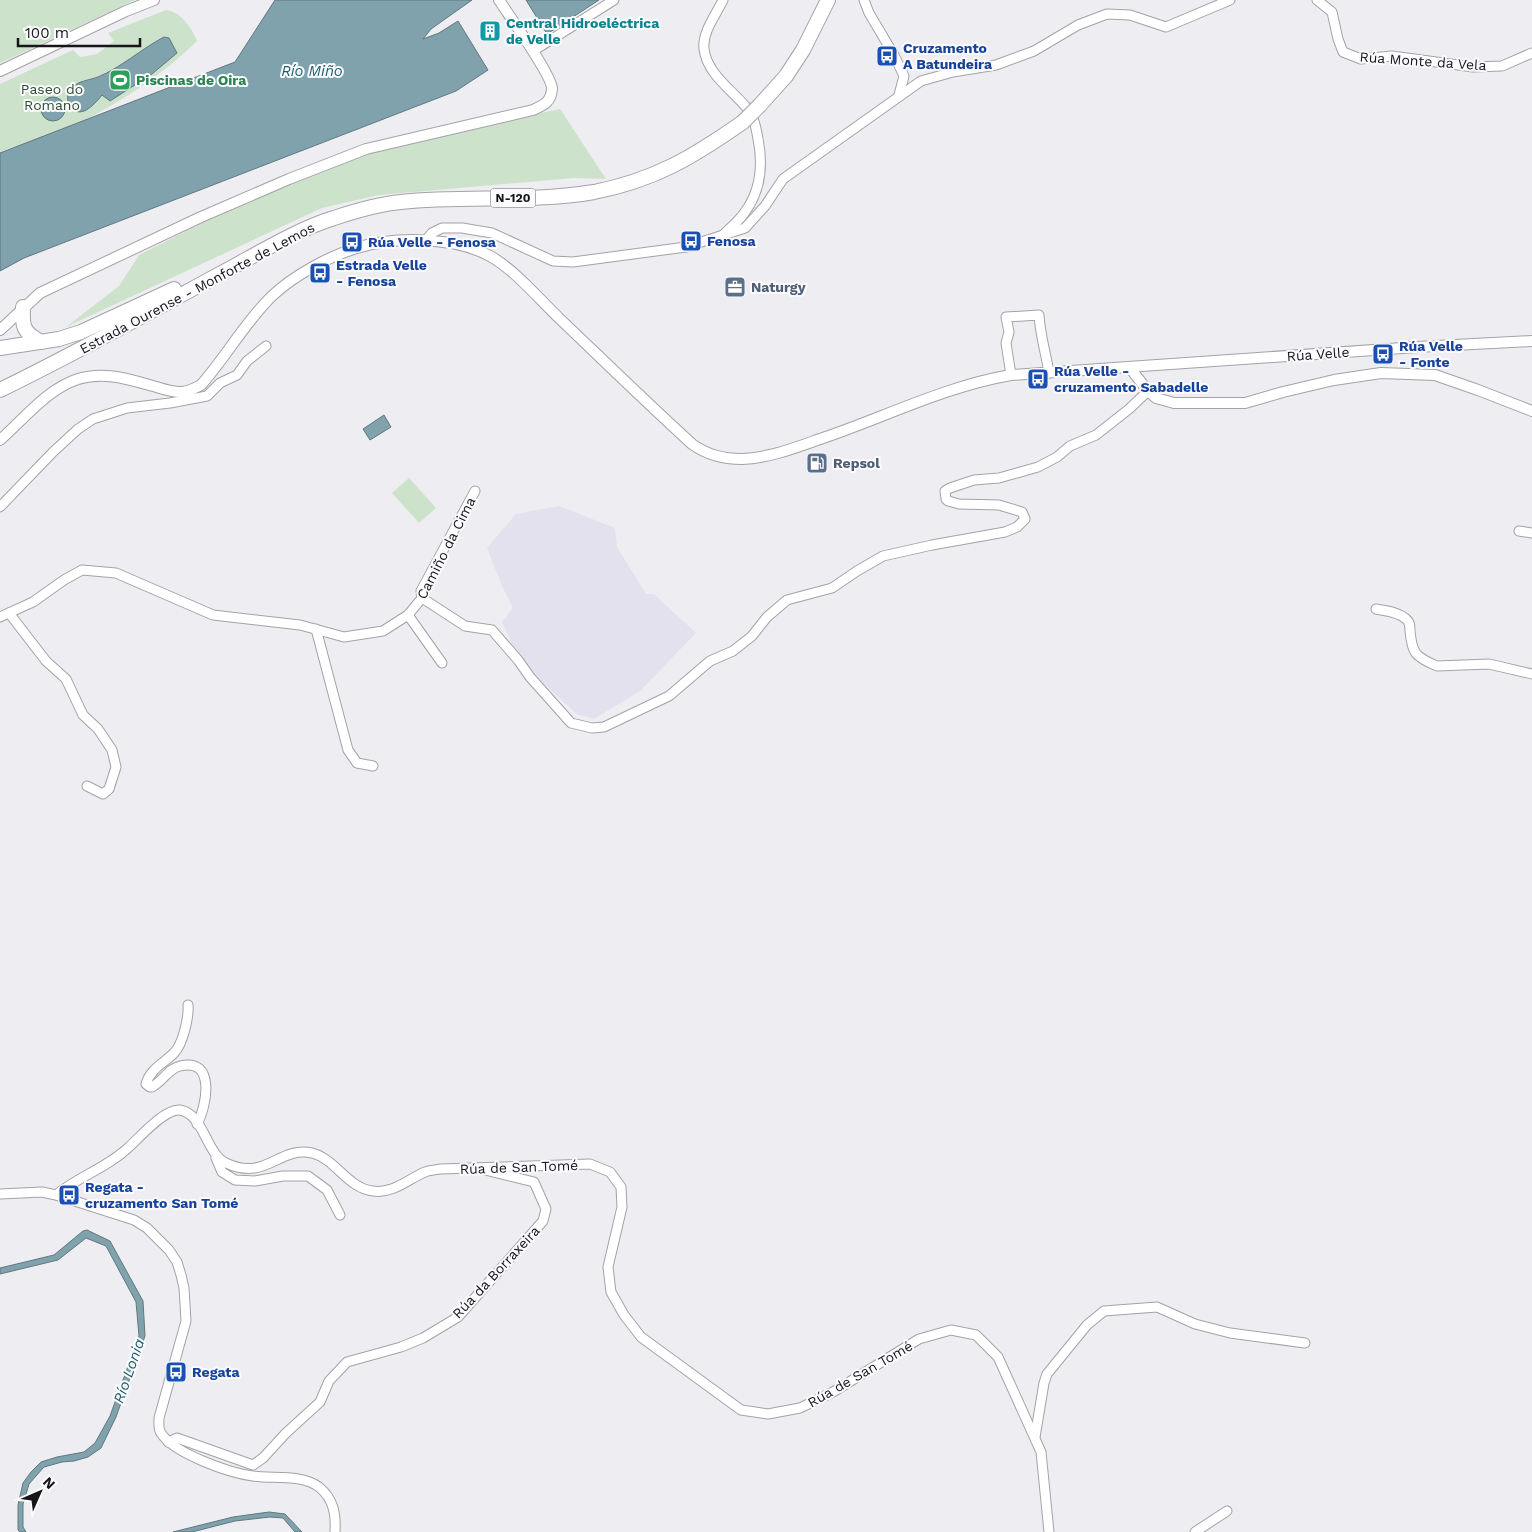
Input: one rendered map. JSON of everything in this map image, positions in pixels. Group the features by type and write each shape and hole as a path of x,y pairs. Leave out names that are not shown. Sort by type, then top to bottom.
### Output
{"highway":[{"name":"Estrada Ourense - Monforte de Lemos","path":"0,390 45,368 273,246 332,218 400,202 550,197 593,192 653,175 678,164 705,149 743,122 760,105 786,76 803,50 828,0"},
{"path":"0,348 41,342 81,332 273,246"},
{"path":"23,307 22,322 25,330 30,336 41,342"}],"street":[{"path":"0,71 126,11 154,0"},
{"path":"0,330 40,293 117,255 210,213 357,152 533,110 545,105 550,99 553,87 533,51 499,0"},
{"path":"533,51 614,0"},
{"path":"722,236 745,212 759,186 762,157 752,115 718,79 708,64 704,49 708,28 723,0"},
{"path":"864,0 869,13 904,76 899,95"},
{"path":"425,241 432,233 442,228 462,228 492,233 553,261 573,262 686,247 745,228 765,206 783,179 921,81 953,72 996,65 1034,51 1078,25 1107,14 1130,15 1166,28 1230,0"},
{"name":"Rúa Monte da Vela","path":"1317,0 1332,12 1338,39 1344,52 1361,59 1392,56 1473,67 1502,66 1532,53"},
{"name":"Rúa Velle","path":"191,395 212,373 268,300 293,280 344,252 358,247 389,242 425,241 464,246 486,254 503,265 692,444 713,456 743,459 769,456 972,384 1011,376 1532,341"},
{"path":"1011,376 1006,343 1009,332 1006,317 1039,315 1040,335 1046,346 1049,373"},
{"path":"0,506 53,452 78,429 93,419 127,408 191,395 207,396 220,383 237,374 247,361 266,346"},
{"path":"1130,368 1156,398 1174,403 1245,403 1334,380 1381,373 1435,375 1532,412"},
{"path":"0,440 50,394 64,385 92,376 108,375 191,395"},
{"path":"422,598 466,626 492,630 571,723 592,728 604,727 669,696 710,661 733,651 746,641 767,617 787,600 832,588 883,556 1005,532 1017,527 1025,519 1022,512 999,505 953,503 946,499 945,491 974,480 999,478 1038,467 1057,457 1070,446 1096,435 1148,391"},
{"name":"Camiño da Cima","path":"4,615 33,602 82,570 116,573 213,615 300,625 344,637 383,631 408,615 422,598 421,591 475,491"},
{"path":"1519,531 1532,532"},
{"path":"1376,609 1392,612 1407,620 1410,625 1412,648 1419,656 1437,666 1489,664 1532,674"},
{"path":"4,615 46,661 66,679 83,715 98,729 112,750 116,767 110,789 103,794 87,786"},
{"path":"408,615 442,663"},
{"path":"316,629 348,750 357,763 373,766"},
{"path":"188,1005 183,1036 177,1051 156,1068 148,1077 146,1084 152,1087 170,1071 182,1065 199,1070 206,1083 207,1096 204,1112 198,1124"},
{"name":"Rúa de San Tomé","path":"56,1195 66,1186 105,1166 121,1155 160,1118 171,1111 179,1110 188,1114 198,1124 223,1162 250,1170 260,1168 287,1155 300,1152 313,1153 325,1158 346,1178 361,1187 373,1191 401,1186 425,1172 440,1169 590,1164 610,1172 621,1187 622,1207 608,1267 611,1292 624,1315 641,1337 741,1410 768,1414 800,1408 833,1392 920,1339 951,1330 976,1336 998,1357 1041,1452 1050,1532"},
{"path":"212,1148 222,1172 235,1180 255,1181 283,1176 308,1176 327,1190 340,1216"},
{"name":"Rúa da Borraxeira","path":"168,1442 177,1438 253,1465 263,1458 286,1433 320,1402 329,1381 347,1362 401,1347 423,1338 458,1317 543,1221 546,1209 534,1182 476,1168"},
{"path":"0,1194 42,1192 56,1195 134,1220 157,1237 177,1262 184,1288 186,1321 159,1418 160,1431 168,1442 178,1450 203,1460 251,1476 305,1480 318,1486 326,1493 336,1515 335,1532"},
{"path":"1035,1438 1046,1374 1087,1325 1104,1311 1157,1306 1194,1324 1230,1334 1305,1343"},
{"path":"1195,1532 1227,1511"}],"shaded area":[{"path":"559,506 615,528 617,547 646,594 654,594 696,633 640,691 594,719 577,714 543,683 515,651 502,622 513,608 487,548 516,514"}],"green space":[{"path":"0,0 135,0 0,63"},
{"name":"Paseo do Romano","path":"166,10 171,11 185,21 197,41 182,55 148,82 93,116 48,137 0,152 0,84 73,50 80,57 97,54 114,41 108,33"},
{"path":"560,109 606,179 574,178 379,195 322,208 66,327 119,286 139,255 289,179 357,152"},
{"path":"409,478 436,508 419,523 392,493"}],"water":[{"name":"Río Miño","path":"275,0 472,0 431,29 423,39 439,33 458,21 488,70 456,91 24,258 0,271 0,153 235,62"},
{"path":"526,0 599,0 547,34"},
{"path":"164,37 169,38 177,53 152,74 110,101 102,95 91,107 82,112 77,112 69,104 68,95 75,85 107,73"},
{"path":"53,97 62,100 65,109 62,118 53,121 44,118 41,109 44,100"},
{"path":"384,415 391,427 370,440 363,429"},
{"name":"Río Lonia","path":"87,1230 110,1241 143,1301 145,1336 116,1417 101,1448 88,1457 44,1467 29,1484 23,1504 23,1527 26,1532 20,1532 18,1530 18,1505 23,1483 41,1462 84,1452 95,1443 110,1416 139,1336 136,1302 106,1246 86,1238 58,1260 0,1274 0,1268 54,1255 83,1231"},
{"path":"269,1512 285,1514 302,1532 295,1532 283,1518 270,1517 235,1521 192,1532 173,1532 233,1517"}],"place":[{"name":"Central Hidroeléctrica de Velle","path":"490,31"},
{"name":"Cruzamento A Batundeira","path":"887,56"},
{"name":"Piscinas de Oira","path":"120,80"},
{"name":"Fenosa","path":"691,241"},
{"name":"Rúa Velle - Fenosa","path":"352,242"},
{"name":"Estrada Velle - Fenosa","path":"320,273"},
{"name":"Naturgy","path":"735,287"},
{"name":"Rúa Velle - Fonte","path":"1383,354"},
{"name":"Rúa Velle - cruzamento Sabadelle","path":"1038,379"},
{"name":"Repsol","path":"817,463"},
{"name":"Regata - cruzamento San Tomé","path":"69,1195"},
{"name":"Regata","path":"176,1372"}]}
